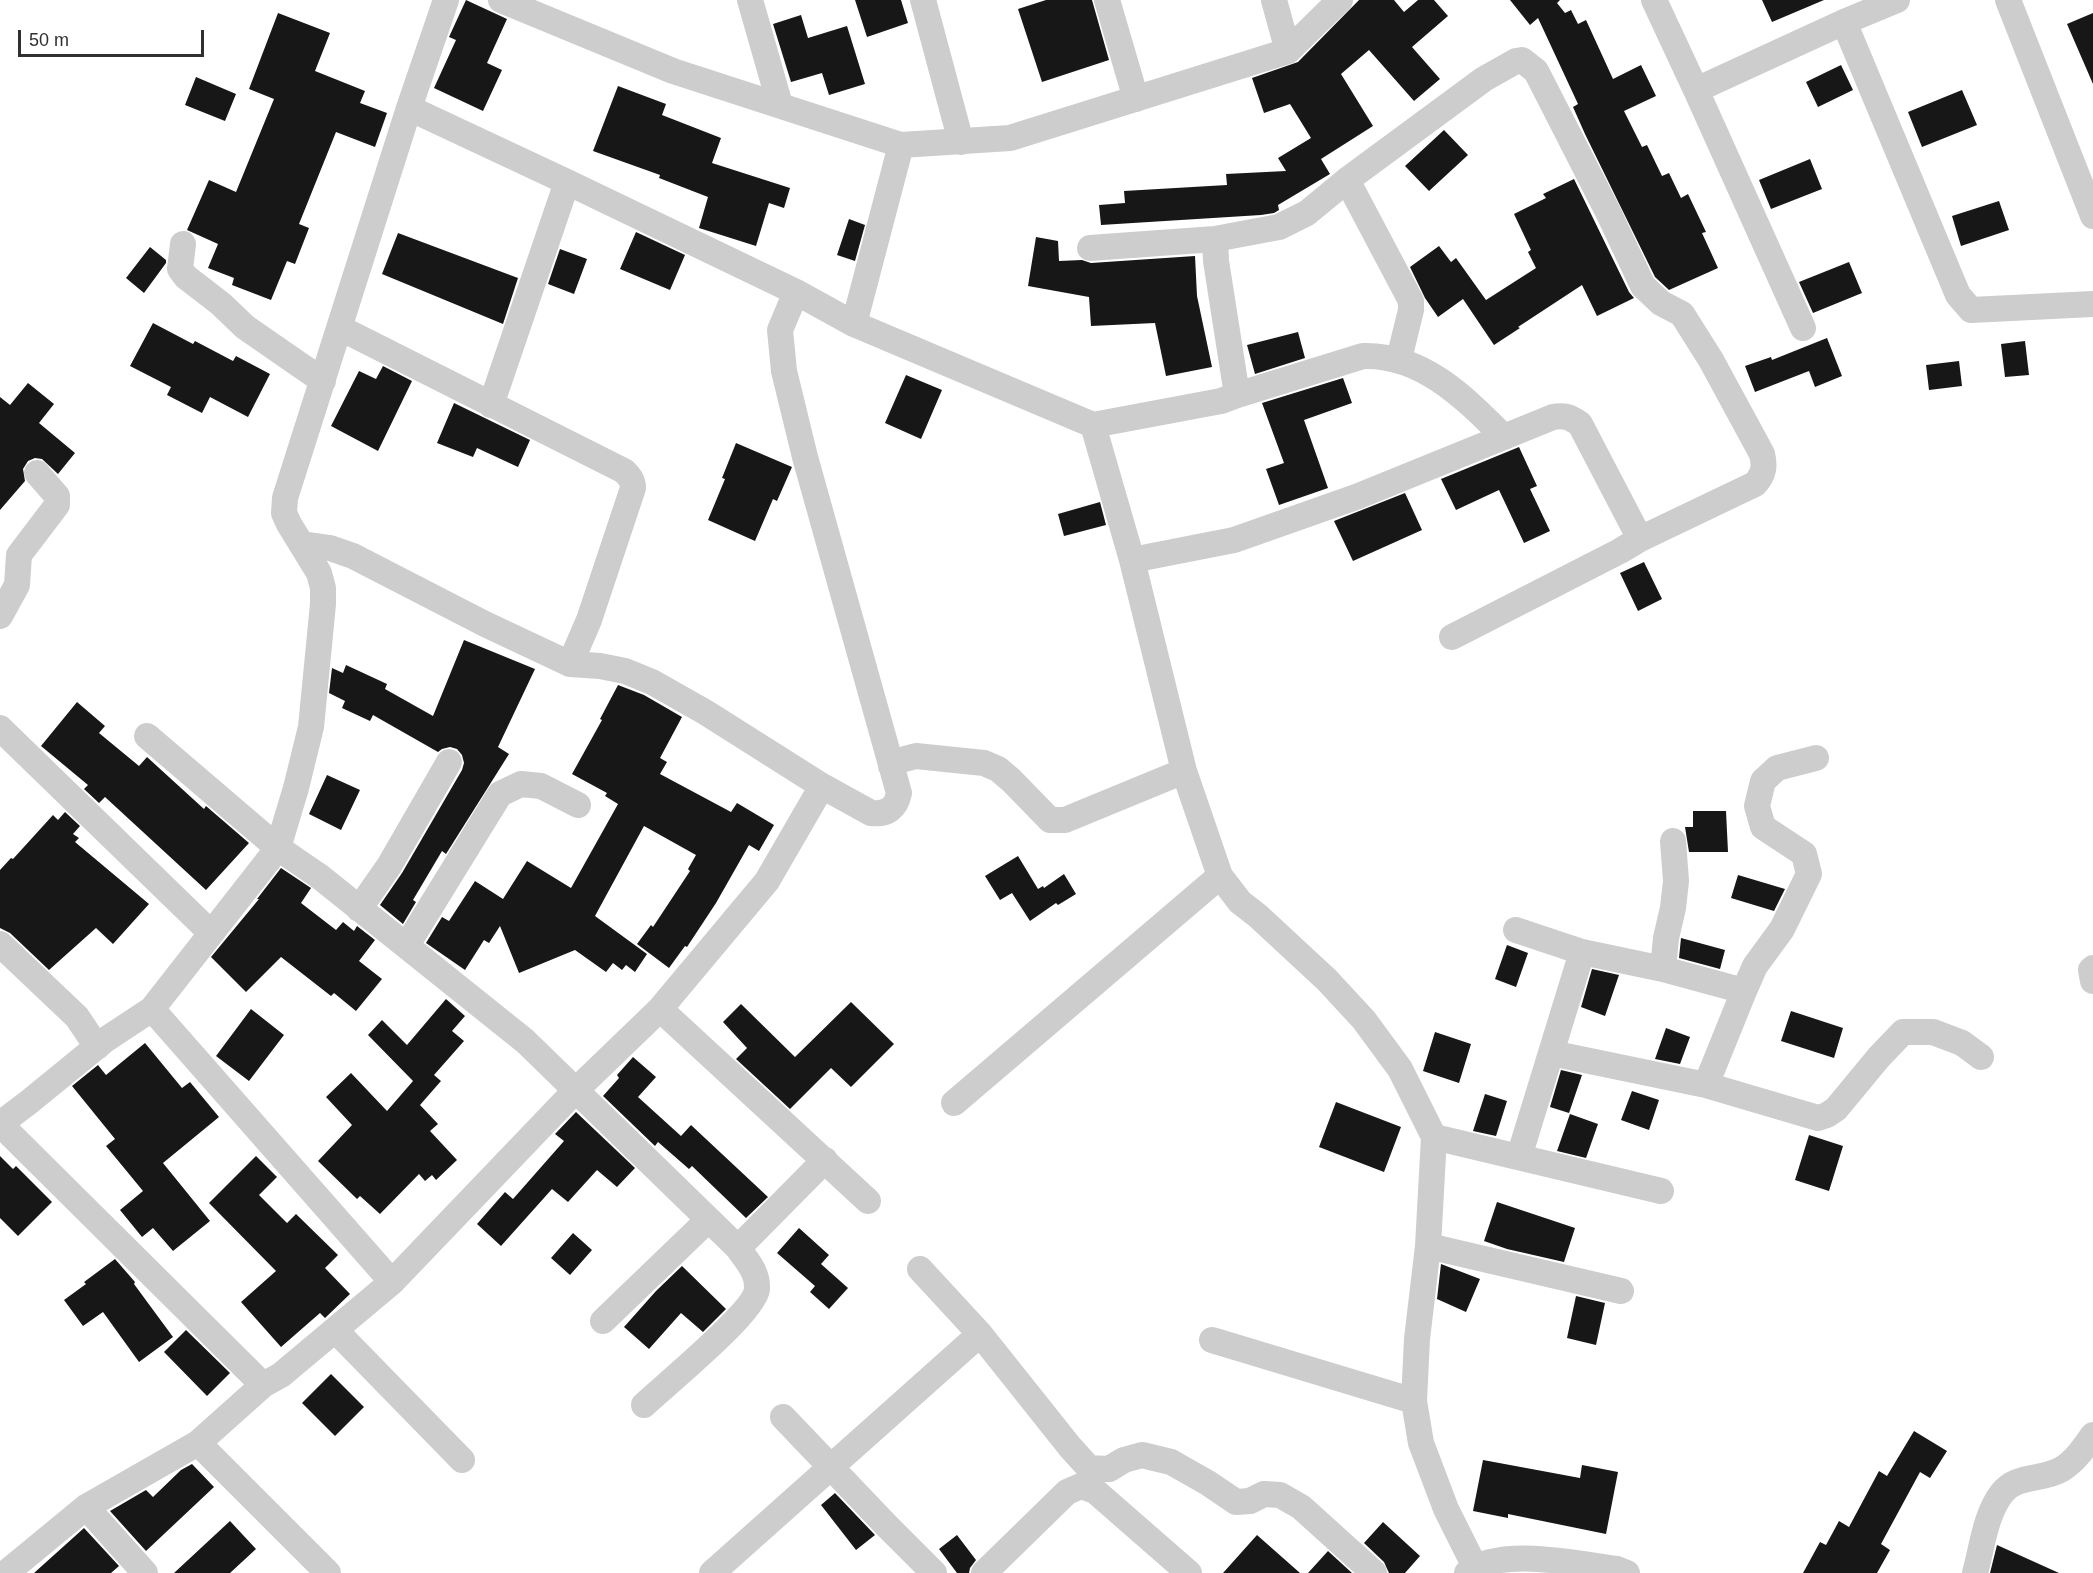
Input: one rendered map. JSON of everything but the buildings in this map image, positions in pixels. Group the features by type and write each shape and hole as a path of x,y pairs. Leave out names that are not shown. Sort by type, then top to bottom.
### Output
{"street":[{"path":"263,1385 0,1124 97,1047 152,1009 278,848 311,727 323,604 323,588 319,573 289,524 285,513 285,498 446,0"},
{"path":"501,0 673,71 901,145 1010,138 1288,51 1340,0"},
{"path":"750,0 780,105"},
{"path":"923,0 961,142"},
{"path":"1107,0 1136,99"},
{"path":"1274,0 1288,51"},
{"path":"1654,0 1803,328"},
{"path":"1696,90 1897,0"},
{"path":"2008,0 2093,216"},
{"path":"1844,22 1958,295 1964,303 1971,310 2093,304"},
{"path":"1090,248 1215,239 1279,227 1307,213 1347,180 1484,79 1516,61 1522,60 1536,70 1643,286 1662,303 1682,314 1711,360 1764,463 1761,478 1755,484 1640,539 1452,638"},
{"path":"410,108 796,292 854,324 1093,425 1221,400 1363,356 1379,355 1399,359 1419,367 1445,384 1476,409 1504,437"},
{"path":"854,324 901,145"},
{"path":"1347,180 1411,301 1411,310 1399,359"},
{"path":"491,405 567,182"},
{"path":"1215,239 1216,261 1237,395"},
{"path":"183,244 180,269 186,277 221,304 245,327 323,381"},
{"path":"302,544 330,548 353,556 570,664 600,666 625,671 652,682 705,712 822,786 871,813 879,814 891,809 897,803 899,793 805,457 784,371 780,330 796,292"},
{"path":"340,328 624,471 633,483 590,620 570,664"},
{"path":"1132,560 1234,540 1356,497 1562,415 1580,424 1640,539"},
{"path":"1093,425 1132,560 1184,771 1220,876 1240,902 1310,964 1364,1020 1400,1069 1434,1137 1428,1246 1417,1339 1414,1401 1421,1443 1471,1570 1504,1560 1527,1558 1617,1569 1627,1573"},
{"path":"0,616 17,585 20,555 57,505 58,500 36,473"},
{"path":"0,728 211,933"},
{"path":"147,736 278,848 319,876 525,1041 738,1248 755,1271 757,1290 751,1302 720,1336 644,1405"},
{"path":"891,766 900,760 916,756 984,763 998,769 1011,780 1050,820 1065,820 1184,771"},
{"path":"1707,1085 1755,966 1782,929 1809,874 1804,854 1763,827 1757,806 1763,781 1777,768 1816,758"},
{"path":"359,909 389,866 449,762"},
{"path":"407,945 500,794 521,784 542,786 578,805"},
{"path":"6,1573 86,1507 198,1443 263,1385 281,1375 392,1282 575,1091 660,1009 767,881 822,786"},
{"path":"1663,969 1676,881 1673,842"},
{"path":"954,1103 1220,876"},
{"path":"1516,930 1581,952 1663,969 1744,991"},
{"path":"0,944 77,1017 97,1047"},
{"path":"1519,1157 1581,952"},
{"path":"2093,968 2091,970 2093,981"},
{"path":"152,1009 392,1282"},
{"path":"660,1009 868,1201"},
{"path":"1551,1053 1707,1085 1818,1118 1836,1109 1903,1032 1933,1032 1962,1043 1980,1057"},
{"path":"1434,1137 1661,1191"},
{"path":"738,1248 825,1160"},
{"path":"603,1321 708,1220"},
{"path":"1428,1246 1620,1291"},
{"path":"920,1269 980,1334 1089,1468 1109,1469 1124,1460 1142,1455 1171,1462 1209,1483 1236,1502 1250,1501 1264,1494 1281,1495 1300,1507 1374,1573"},
{"path":"335,1330 462,1460"},
{"path":"712,1573 980,1334"},
{"path":"1212,1340 1414,1401"},
{"path":"783,1417 934,1573"},
{"path":"1975,1573 1992,1512 2002,1494 2010,1485 2021,1480 2049,1475 2061,1470 2074,1460 2093,1435"},
{"path":"198,1443 328,1573"},
{"path":"1095,1491 1124,1460"},
{"path":"984,1573 1066,1492 1081,1486 1095,1491 1189,1573"},
{"path":"86,1507 145,1573"}]}
